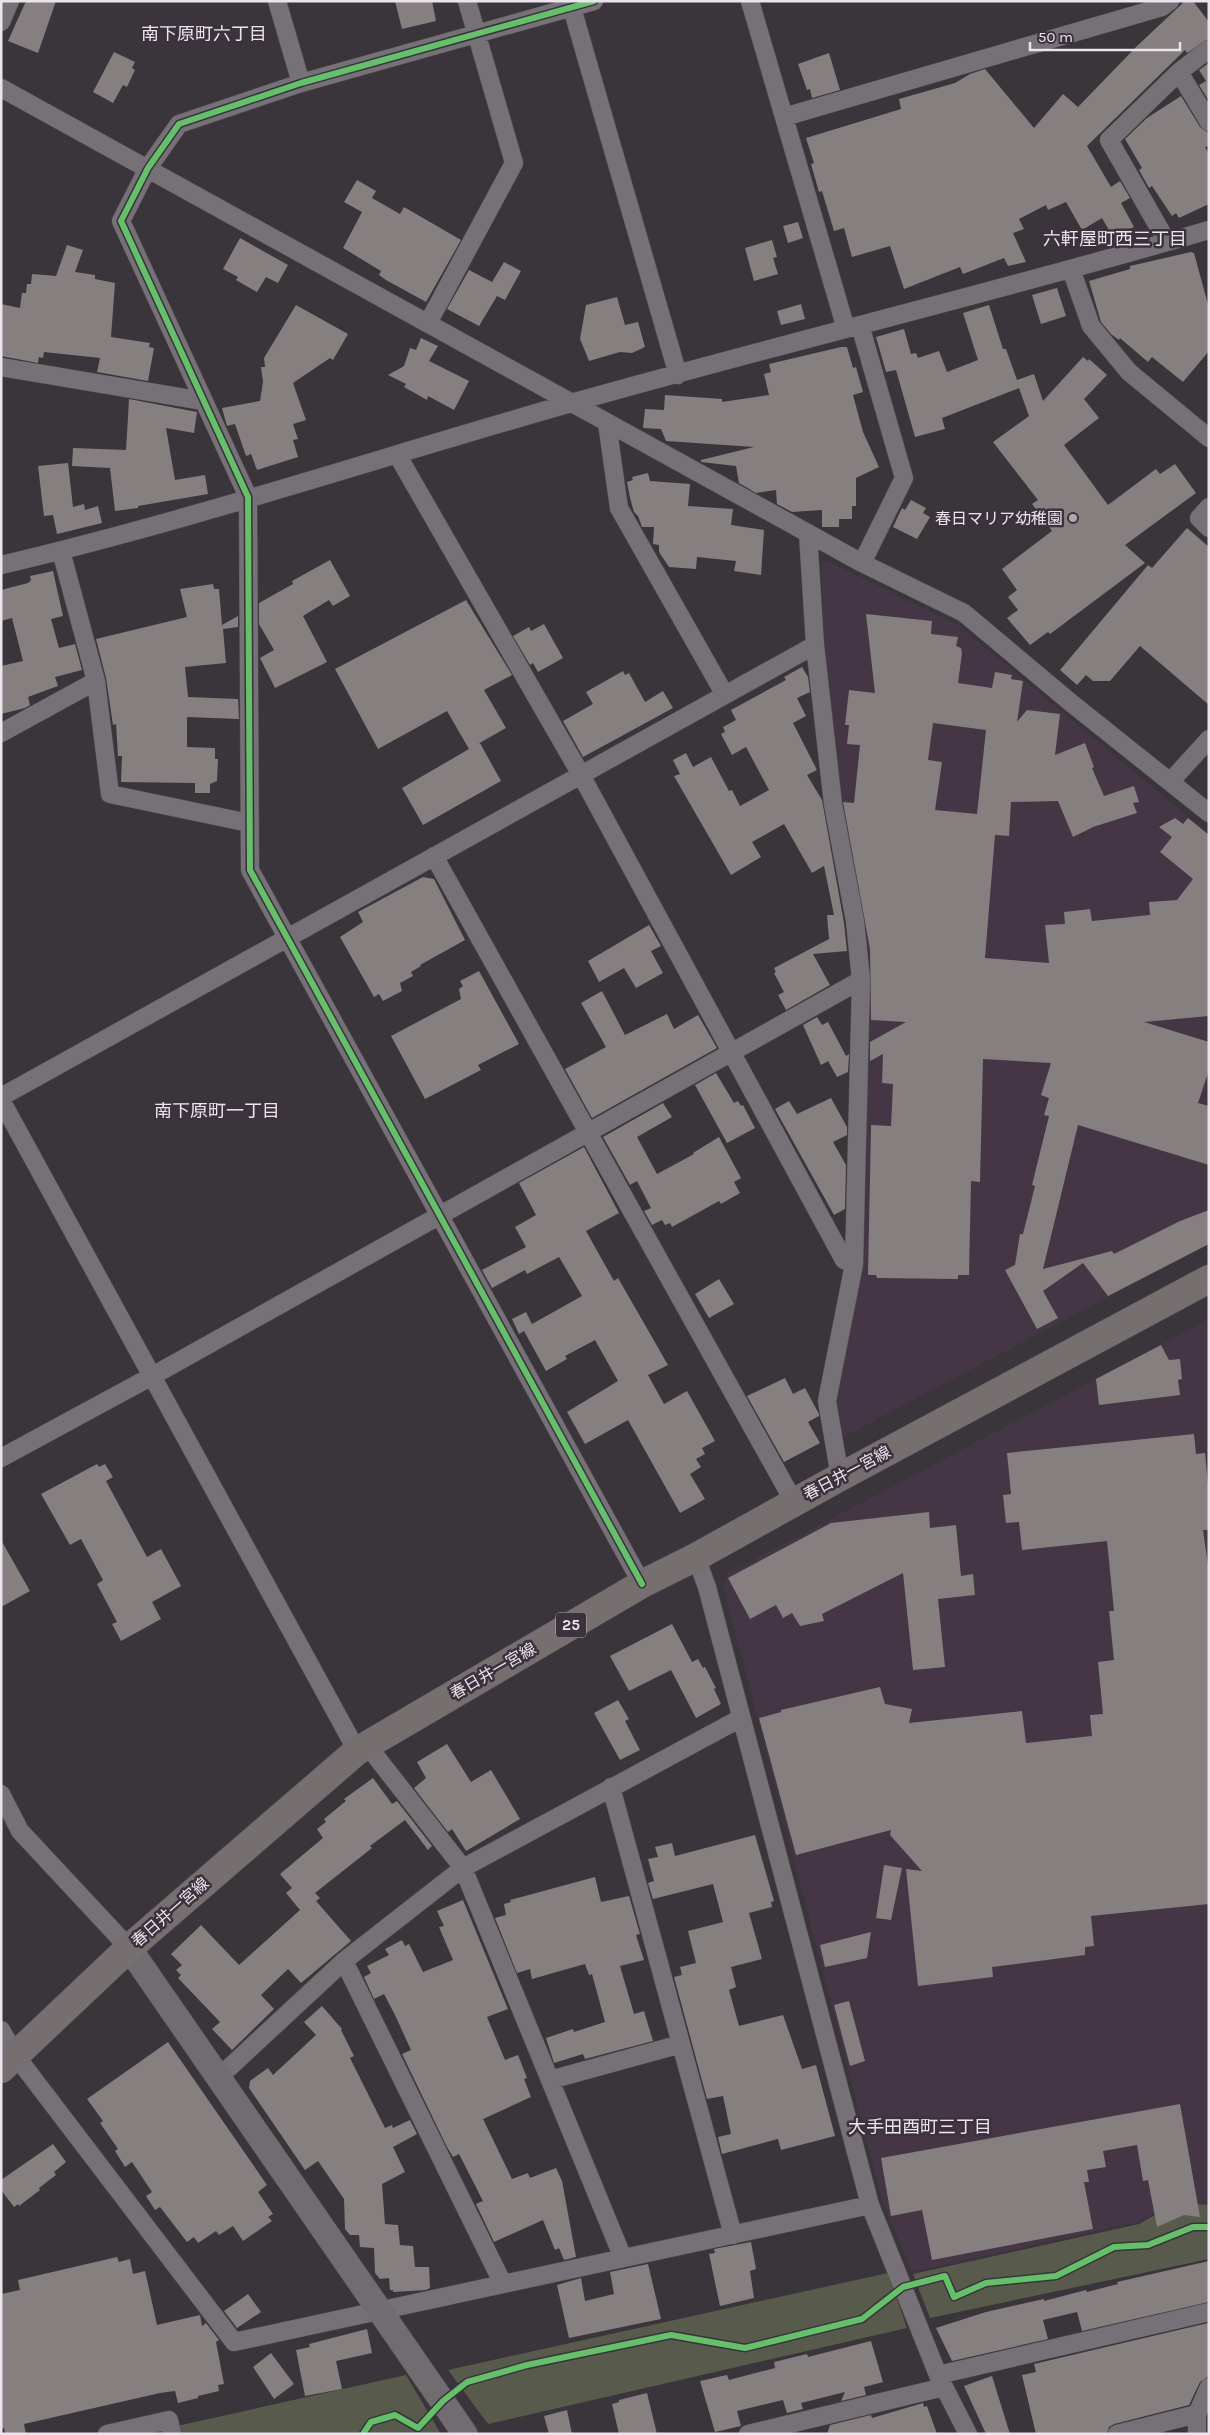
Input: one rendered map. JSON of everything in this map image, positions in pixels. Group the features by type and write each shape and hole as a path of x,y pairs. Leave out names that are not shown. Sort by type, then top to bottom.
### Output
{"main road":[{"name":"春日井一宮線","path":"8,2062 129,1948 362,1748 642,1584 696,1557 840,1477 1209,1280"}],"street":[{"path":"1,22 10,1"},
{"path":"277,1 301,83"},
{"path":"428,323 514,164 467,1"},
{"path":"594,1 301,83 179,124 148,168 121,221 248,498 250,870 642,1584"},
{"path":"750,1 784,117 904,478 862,563"},
{"path":"784,117 1162,7 1170,1"},
{"path":"572,8 678,375"},
{"path":"1167,242 1109,140 1179,72 1209,49"},
{"path":"1179,72 1209,122"},
{"path":"1,88 862,563 964,613 1070,702 1209,813"},
{"path":"1,564 61,551 398,456 570,403 1071,269 1209,230"},
{"path":"1071,269 1091,326 1129,372 1209,438"},
{"path":"1,367 203,401"},
{"path":"607,423 619,508 725,695"},
{"path":"398,456 580,774 844,1260 854,1264"},
{"path":"1209,507 1199,518 1209,528"},
{"path":"808,533 815,645 833,804 855,921 861,980 854,1264 827,1401 840,1477"},
{"path":"61,551 96,682 110,794 249,823"},
{"path":"623,2258 464,1868 362,1748 1,1098 286,937 815,645"},
{"path":"1,733 96,682"},
{"path":"1171,782 1209,739"},
{"path":"434,856 794,1502"},
{"path":"1,1458 154,1376 861,980"},
{"path":"696,1557 707,1586 740,1718 870,2205 941,2381 968,2434"},
{"path":"218,2078 344,1961 464,1868 740,1718"},
{"path":"611,1787 733,2234"},
{"path":"1,1794 20,1831 129,1948 465,2434"},
{"path":"344,1961 503,2284"},
{"path":"1,2030 8,2062 234,2342 870,2205"},
{"path":"550,2080 681,2044"},
{"path":"748,2434 816,2426 941,2381 1209,2312"},
{"path":"1117,2434 1200,2426 1209,2387"},
{"path":"107,2434 169,2420 172,2434"}],"shaded area":[{"path":"828,561 958,625 1209,834 1209,1244 843,1437 836,1420 835,1403 869,977 840,799 824,638 821,565"},
{"path":"1209,1319 1209,2205 1194,2203 1169,2206 1139,2222 912,2272 883,2203 723,1585 729,1573"}],"green space":[{"path":"1194,2204 1209,2205 1209,2259 930,2318 913,2274 1139,2224 1169,2207"},
{"path":"888,2273 907,2328 488,2424 448,2370"},
{"path":"406,2375 441,2434 141,2434"}],"building":[{"path":"26,1 56,1 38,53 8,41"},
{"path":"395,1 432,1 436,21 402,29"},
{"path":"1185,1 1193,1 1209,22 1209,39 1187,53 1185,50 1087,146 1111,187 1120,181 1130,198 1121,203 1134,227 1113,237 1102,218 1082,230 1066,202 1048,210 1046,205 1019,219 1024,229 1013,233 1026,262 1008,266 1004,258 963,274 960,267 904,289 890,246 852,257 844,228 834,231 822,191 819,192 811,164 814,163 806,138 901,109 899,99 955,83 970,74 985,69 1034,128 1063,94 1078,107 1137,46"},
{"path":"114,52 135,62 132,68 135,70 127,87 123,85 113,103 93,92"},
{"path":"829,53 840,90 812,98 810,89 807,90 798,64"},
{"path":"1209,63 1209,101 1199,85 1206,81 1199,70"},
{"path":"1181,96 1200,127 1209,133 1209,146 1205,147 1209,154 1209,204 1179,218 1176,213 1172,216 1152,186 1149,188 1139,170 1142,168 1125,139 1147,118"},
{"path":"357,180 376,191 372,198 400,214 404,207 461,240 426,302 386,280 379,275 381,271 343,248 362,212 344,202"},
{"path":"798,222 803,238 788,243 783,226"},
{"path":"240,238 288,265 278,283 266,277 257,292 236,280 238,277 223,269"},
{"path":"772,240 777,257 773,258 778,274 754,281 745,248"},
{"path":"67,245 83,250 75,272 95,275 95,279 115,283 111,337 150,343 149,347 154,348 148,381 97,372 100,358 44,352 43,358 39,357 38,363 1,356 1,304 20,308 22,293 26,293 27,284 31,284 32,274 56,276"},
{"path":"1191,252 1194,253 1209,308 1209,351 1183,382 1152,357 1148,362 1120,338 1119,340 1111,334 1101,322 1089,281 1130,269 1130,266"},
{"path":"504,262 521,271 505,300 497,296 479,326 447,309 469,270 492,282"},
{"path":"1057,288 1066,316 1041,324 1032,295"},
{"path":"617,297 625,325 638,322 645,347 632,353 620,352 589,361 580,339 586,305"},
{"path":"801,304 805,319 781,325 777,311"},
{"path":"296,305 348,334 333,360 330,358 293,383 306,420 293,424 298,439 293,440 298,457 257,470 251,454 246,456 235,424 227,426 222,408 260,401 263,382 261,367 265,367 264,358"},
{"path":"989,305 1003,349 1006,349 1017,380 1034,374 1043,401 1083,357 1088,361 1089,359 1107,375 1084,399 1099,418 1064,445 1108,505 1156,469 1160,474 1175,464 1196,493 1125,545 1145,563 1050,634 1048,632 1030,645 1007,618 1018,610 1008,597 1017,590 1002,569 1052,531 1032,504 1038,500 993,442 1029,416 1019,388 942,418 945,429 915,437 896,370 886,372 876,337 904,329 911,354 916,353 918,358 939,351 947,372 978,360 963,313"},
{"path":"421,338 438,346 429,361 469,381 454,410 428,396 427,400 404,387 406,384 388,375 404,366 410,348 416,350"},
{"path":"847,347 853,368 856,367 863,392 853,395 863,432 879,467 856,478 856,506 852,506 852,519 839,519 839,527 822,527 822,510 792,512 777,504 776,490 756,493 739,483 736,466 701,462 701,460 754,447 666,441 661,429 643,428 645,409 664,410 665,395 722,399 722,402 769,395 764,374 771,372 769,364"},
{"path":"129,399 197,412 194,433 166,428 175,480 205,475 208,494 115,511 110,468 72,466 73,448 126,450"},
{"path":"68,463 73,507 84,504 85,510 98,506 102,523 57,534 53,515 44,516 38,466"},
{"path":"648,473 650,481 690,484 688,506 733,509 731,525 764,530 761,575 734,571 736,561 697,557 696,569 669,567 659,552 659,545 653,544 654,527 642,527 638,516 634,512 630,498 627,482 633,480 632,477"},
{"path":"911,500 926,508 923,513 930,517 917,539 893,527 902,508 905,510"},
{"path":"1187,528 1209,547 1209,705 1140,646 1110,681 1093,681 1086,675 1077,685 1060,670 1148,565 1152,568"},
{"path":"330,560 350,596 333,606 329,600 303,616 327,662 275,688 260,658 274,650 259,624 259,603 293,584 292,581"},
{"path":"53,571 63,616 51,619 59,648 75,644 82,670 55,677 58,686 28,697 30,705 25,708 1,714 1,666 23,661 12,618 1,621 1,590 28,583 31,580 30,576"},
{"path":"213,584 214,589 219,589 222,625 238,616 238,627 223,629 226,663 185,667 188,697 238,699 239,719 187,717 187,747 215,748 215,759 218,759 217,781 210,784 210,793 195,793 195,783 121,782 122,756 118,756 116,724 113,725 106,678 96,639 187,617 180,589"},
{"path":"466,600 512,675 484,690 506,728 476,745 480,743 501,781 423,825 402,788 469,749 447,711 378,749 335,669"},
{"path":"866,614 932,621 931,634 958,637 956,646 961,648 962,653 958,683 992,688 995,672 1012,675 1011,679 1023,681 1017,722 1027,710 1060,714 1055,755 1085,743 1094,767 1092,768 1104,796 1134,786 1139,802 1133,803 1137,813 1093,827 1073,837 1058,801 1011,802 1009,836 995,835 985,958 1049,963 1045,925 1065,924 1064,912 1090,909 1092,921 1150,915 1149,902 1177,900 1193,879 1160,852 1172,837 1159,827 1175,818 1183,824 1188,818 1209,835 1209,1016 1144,1022 1209,1042 1209,1070 1198,1103 1209,1106 1209,1165 1078,1125 1043,1269 1112,1251 1114,1254 1180,1221 1209,1210 1209,1244 1108,1296 1083,1263 1043,1291 1058,1318 1037,1329 1005,1270 1015,1265 1020,1234 1023,1234 1035,1186 1032,1185 1049,1116 1044,1115 1049,1098 1041,1095 1051,1063 983,1059 980,1182 971,1181 969,1275 958,1275 958,1279 877,1278 876,1275 868,1275 871,1125 891,1126 893,1084 882,1083 883,1054 870,1061 870,1042 906,1022 871,1020 870,949 843,802 854,803 860,745 847,744 849,725 845,725 849,690 875,693","holes":["933,723 986,730 977,814 935,810 942,762 928,760"]},
{"path":"544,624 563,658 538,672 533,663 530,665 513,636 529,627 531,631"},
{"path":"802,667 808,677 810,692 797,698 806,716 793,723 817,770 807,775 822,800 844,923 847,951 813,954 830,985 786,1010 778,995 784,992 774,973 776,972 774,968 829,939 827,915 834,915 824,866 812,873 784,824 752,842 761,857 731,875 674,776 680,774 673,760 686,753 693,767 711,757 729,791 732,790 740,806 769,790 746,747 732,755 721,734 725,732 723,727 736,720 731,710 786,680 784,677"},
{"path":"623,671 625,675 629,673 645,702 663,691 673,708 583,757 563,721 593,704 586,692"},
{"path":"423,877 434,879 465,940 420,965 411,972 413,976 400,983 402,991 383,1001 379,994 374,997 340,937 363,922 358,912"},
{"path":"649,925 661,946 651,951 663,973 636,988 624,968 599,982 588,961"},
{"path":"479,971 519,1044 478,1065 481,1070 425,1099 391,1036 461,999 459,989 463,986 460,981"},
{"path":"602,991 625,1035 667,1014 674,1029 698,1015 717,1048 592,1118 565,1069 606,1047 581,1003"},
{"path":"817,1017 822,1025 828,1022 846,1056 849,1054 848,1072 837,1077 828,1061 821,1065 803,1025"},
{"path":"716,1073 734,1103 738,1101 741,1106 743,1105 755,1128 727,1143 695,1085"},
{"path":"831,1098 847,1127 847,1135 833,1142 846,1165 845,1209 834,1215 775,1109 789,1101 797,1114"},
{"path":"663,1103 672,1117 637,1137 657,1174 694,1154 719,1137 741,1178 734,1182 740,1193 721,1204 719,1201 672,1227 670,1223 665,1225 662,1220 652,1225 644,1211 651,1208 637,1181 630,1185 603,1137"},
{"path":"584,1147 619,1213 586,1231 614,1281 618,1278 668,1365 648,1375 664,1404 687,1391 715,1441 702,1448 705,1454 696,1459 701,1467 690,1474 705,1499 680,1513 628,1420 585,1444 567,1412 618,1381 595,1340 565,1356 567,1359 546,1371 524,1331 519,1334 512,1319 526,1312 532,1324 582,1296 559,1257 527,1274 525,1270 492,1288 482,1270 526,1247 515,1227 536,1215 519,1183"},
{"path":"719,1279 734,1304 709,1318 695,1294"},
{"path":"1161,1345 1169,1360 1180,1359 1182,1379 1178,1380 1180,1395 1099,1405 1096,1379"},
{"path":"785,1378 793,1394 805,1388 819,1414 819,1416 808,1422 820,1443 784,1462 747,1396"},
{"path":"1194,1434 1196,1454 1205,1453 1209,1495 1209,1530 1203,1530 1209,1572 1209,1904 1091,1916 1094,1946 1085,1947 1085,1955 992,1967 993,1977 918,1986 906,1869 922,1871 890,1835 891,1830 796,1855 759,1718 781,1712 781,1710 880,1687 885,1704 912,1709 909,1723 1022,1711 1026,1743 1092,1736 1090,1715 1103,1714 1098,1662 1114,1660 1109,1611 1114,1611 1107,1541 1022,1550 1019,1522 1006,1523 1003,1495 1011,1494 1007,1453"},
{"path":"97,1464 99,1467 105,1464 113,1477 106,1481 147,1557 161,1549 181,1586 152,1602 161,1619 121,1641 112,1624 117,1622 97,1584 103,1580 81,1539 70,1545 41,1494"},
{"path":"929,1512 930,1528 956,1525 961,1576 973,1574 975,1595 938,1599 945,1667 913,1670 903,1573 822,1614 824,1621 800,1626 792,1613 783,1618 776,1605 750,1619 728,1578 831,1523"},
{"path":"1,1540 30,1591 1,1607"},
{"path":"672,1624 692,1662 698,1659 703,1668 705,1667 716,1688 714,1689 721,1704 696,1718 671,1670 629,1691 610,1656"},
{"path":"618,1700 629,1719 625,1721 640,1750 620,1760 594,1713"},
{"path":"447,1744 471,1782 491,1770 520,1819 466,1851 452,1829 448,1832 414,1788 426,1778 417,1762"},
{"path":"373,1778 392,1804 397,1801 432,1846 428,1850 405,1820 370,1846 372,1848 315,1893 320,1898 316,1901 351,1941 301,1983 288,1969 261,1995 274,2009 232,2050 212,2029 220,2022 178,1978 181,1975 176,1970 182,1965 171,1954 201,1925 239,1965 300,1910 286,1893 292,1888 280,1874 323,1838 317,1829 326,1822 324,1819 346,1801 344,1799"},
{"path":"755,1835 774,1901 771,1902 772,1907 749,1913 762,1959 731,1967 736,1987 729,1990 739,2026 783,2015 802,2069 816,2065 835,2136 781,2150 778,2139 722,2154 718,2137 731,2134 723,2096 707,2099 674,1977 682,1975 680,1967 696,1963 688,1931 723,1922 713,1884 653,1899 648,1883 654,1881 648,1859 658,1857 655,1847 672,1843 675,1856"},
{"path":"884,1865 902,1868 891,1920 876,1918"},
{"path":"595,1877 601,1902 629,1896 640,1934 636,1935 644,1960 620,1966 634,2014 644,2011 653,2041 585,2059 583,2054 554,2063 546,2038 573,2029 574,2032 605,2022 592,1974 589,1975 585,1964 532,1979 530,1969 517,1973 495,1918 506,1915 504,1904 511,1902 510,1900"},
{"path":"463,1900 508,2009 487,2017 505,2060 518,2055 527,2078 524,2079 531,2097 483,2119 512,2179 528,2173 530,2178 556,2168 562,2181 576,2257 564,2260 559,2248 555,2250 543,2220 494,2242 476,2204 483,2201 459,2154 453,2157 447,2147 402,2054 411,2050 395,2015 384,1994 374,1999 364,1977 371,1973 367,1966 389,1955 385,1949 402,1940 405,1946 409,1944 423,1972 453,1960 439,1927 444,1926 437,1911"},
{"path":"871,1932 867,1958 825,1967 820,1945"},
{"path":"849,2001 865,2061 850,2066 834,2005"},
{"path":"322,2006 342,2029 354,2056 350,2058 385,2128 392,2125 393,2128 410,2120 417,2134 393,2147 405,2172 382,2184 385,2224 398,2225 400,2245 413,2246 415,2267 429,2267 430,2288 426,2290 393,2292 393,2290 390,2290 389,2278 380,2279 375,2273 374,2248 360,2247 359,2235 350,2235 345,2229 344,2199 318,2161 305,2170 249,2088 250,2081 268,2068 273,2075 316,2035 304,2022"},
{"path":"168,2042 267,2185 258,2192 273,2214 268,2217 272,2221 243,2241 233,2226 219,2235 216,2231 198,2243 194,2237 187,2242 160,2207 155,2210 146,2196 152,2192 132,2162 125,2167 115,2151 118,2149 100,2123 103,2121 87,2099"},
{"path":"1180,2104 1200,2217 1184,2215 1157,2227 1148,2180 1143,2181 1137,2145 1103,2151 1106,2167 1087,2170 1089,2182 1084,2182 1093,2229 932,2260 922,2210 891,2216 881,2158"},
{"path":"53,2144 66,2162 54,2172 56,2175 39,2188 40,2190 19,2206 18,2204 14,2207 1,2190 1,2180"},
{"path":"751,2242 756,2269 750,2271 754,2298 720,2306 709,2254 715,2253 714,2249"},
{"path":"117,2257 119,2262 130,2259 133,2274 145,2271 157,2325 200,2315 202,2326 206,2323 219,2340 216,2342 224,2384 218,2385 219,2391 178,2403 175,2391 160,2393 24,2424 26,2434 5,2434 4,2428 1,2429 1,2294 20,2290 18,2280"},
{"path":"1209,2261 1209,2302 1082,2331 1077,2312 1043,2320 1048,2339 952,2361 936,2328 986,2312 1044,2299 1044,2301 1086,2290 1087,2292 1118,2284 1117,2282"},
{"path":"648,2264 661,2319 569,2338 557,2285 581,2278 585,2301 614,2294 610,2272"},
{"path":"248,2294 261,2312 237,2328 224,2311"},
{"path":"1208,2323 1209,2376 1200,2382 1189,2405 1114,2424 1109,2427 1107,2434 1036,2434 1022,2375 1036,2372 1034,2364"},
{"path":"367,2329 372,2353 336,2361 342,2389 305,2396 296,2350 310,2347 309,2344"},
{"path":"871,2341 883,2382 864,2387 866,2395 841,2401 845,2392 801,2403 803,2409 787,2413 783,2400 737,2411 741,2426 715,2432 700,2381 727,2375 729,2380 775,2368 774,2362 807,2354 808,2357"},
{"path":"271,2353 294,2384 274,2399 253,2367"},
{"path":"992,2376 1010,2434 986,2434 964,2386"},
{"path":"647,2393 657,2434 619,2434 612,2404 619,2402 619,2400"},
{"path":"923,2403 924,2407 927,2406 937,2434 827,2434 830,2425 871,2415 872,2418"},
{"path":"567,2410 572,2434 549,2434 544,2416"}],"cycle path":[{"path":"594,1 301,83 179,124 148,168 121,221 248,497 250,870 642,1584"},
{"path":"363,2434 371,2422 395,2415 418,2428 443,2401 467,2382 527,2365 671,2335 745,2348 862,2319 903,2287 945,2276 954,2297 986,2283 1056,2276 1114,2247 1148,2245 1193,2227 1209,2227"}],"place":[{"name":"春日マリア幼稚園","path":"1073,518"}],"district":[{"name":"南下原町六丁目","path":"204,34"},
{"name":"六軒屋町西三丁目","path":"1115,239"},
{"name":"南下原町一丁目","path":"217,1111"},
{"name":"大手田酉町三丁目","path":"920,2127"}]}
